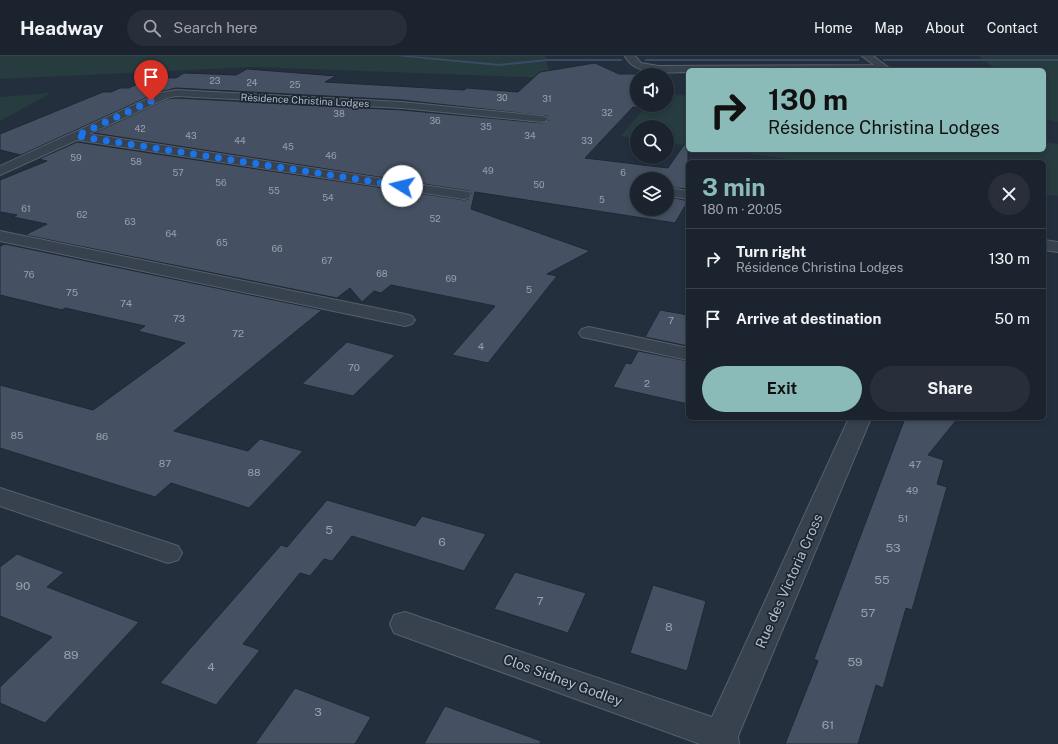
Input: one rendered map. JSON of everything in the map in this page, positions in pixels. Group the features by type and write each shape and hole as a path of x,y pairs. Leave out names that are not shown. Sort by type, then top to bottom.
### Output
{"street":[{"path":"630,56 631,60 638,65 658,69 686,69"},
{"path":"867,56 885,68"},
{"name":"Résidence Christina Lodges","path":"0,171 164,96 176,93 402,105 542,119"},
{"path":"76,136 464,195"},
{"path":"0,236 406,320"},
{"path":"1046,245 1058,247"},
{"path":"589,333 686,354"},
{"name":"Rue des Victoria Cross","path":"722,740 859,420"},
{"path":"0,497 168,553"},
{"name":"Clos Sidney Godley","path":"405,624 722,740"}],"green space":[{"path":"0,56 545,56 551,78 254,67 0,79"},
{"path":"979,56 1058,56 1058,122 1046,119 1046,68 994,68"},
{"path":"51,93 0,121 0,97"},
{"path":"674,94 686,96 686,146 674,144 674,120 634,120 641,112 674,112"},
{"path":"630,125 630,138 621,136"},
{"path":"1046,142 1058,144 1058,196 1046,194 1046,160 794,160 736,152 1046,152"}],"building":[{"path":"595,63 619,74 630,74 630,110 585,158 668,168 671,164 674,164 674,159 686,142 686,152 688,152 688,160 686,160 686,189 674,188 674,172 630,172 630,216 674,216 674,198 686,201 686,204 675,223 475,192 471,209 590,251 547,274 557,276 488,363 452,355 495,306 391,285 381,293 374,291 362,302 350,288 337,298 25,235 47,224 13,217 17,215 0,212 0,180 47,161 39,159 77,142 464,200 469,199 472,194 469,191 94,133 167,99 176,98 402,110 542,123 549,120 547,116 402,100 176,88 159,92 21,155 0,150 0,134 103,92 111,92 120,88 129,88 152,77 176,78 184,73 236,75 247,69 336,76 325,82 464,90 467,88 518,92 540,72"},
{"path":"5,244 322,310 174,431 248,451 260,439 303,451 249,508 171,483 155,497 0,448 0,385 93,410 185,343 138,331 145,326 65,308 62,310 0,295 0,246"},
{"path":"660,310 686,315 686,346 645,337"},
{"path":"347,342 395,355 353,396 302,384"},
{"path":"638,351 686,361 686,404 613,387 626,363 631,364"},
{"path":"904,420 956,420 928,455 944,460 937,484 947,487 912,610 906,608 883,688 876,685 858,744 785,744 818,661 814,659"},
{"path":"327,500 415,526 422,516 486,534 464,571 352,536 332,561 324,559 310,576 300,573 243,644 260,650 216,705 160,683 281,545 287,547"},
{"path":"17,554 64,572 47,587 139,622 45,723 0,703 0,687 52,637 0,616 0,567"},
{"path":"515,572 586,593 568,633 494,609"},
{"path":"653,585 706,601 687,671 630,653"},
{"path":"295,688 371,717 355,744 255,744"},
{"path":"445,706 541,741 540,744 424,744"}],"waterway":[{"path":"398,56 499,65 547,60 621,60"},
{"path":"646,60 858,60"},
{"path":"884,60 1058,60"}],"route":[{"path":"151,101 76,136 402,186"}]}
